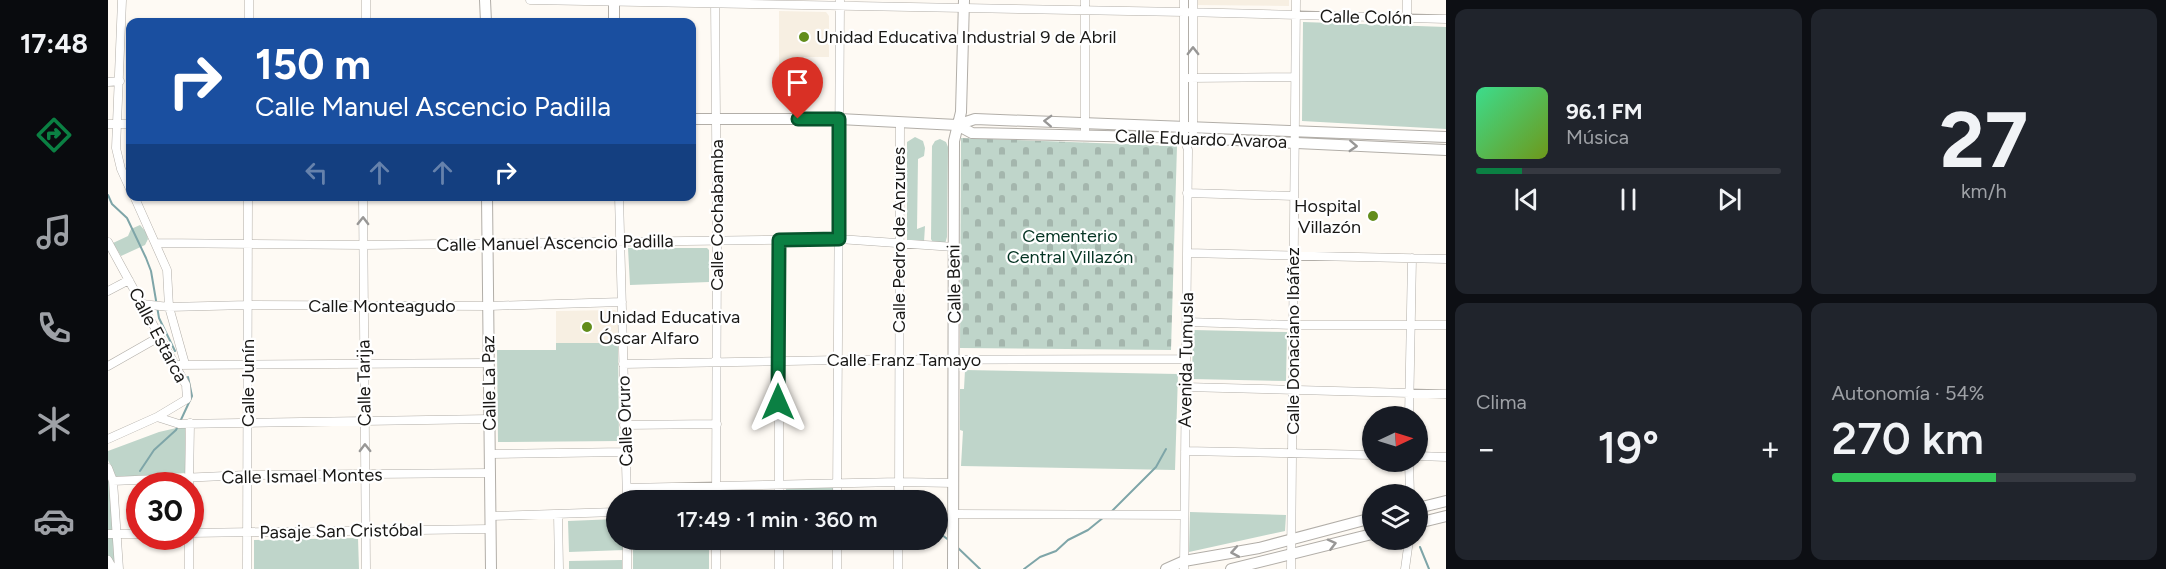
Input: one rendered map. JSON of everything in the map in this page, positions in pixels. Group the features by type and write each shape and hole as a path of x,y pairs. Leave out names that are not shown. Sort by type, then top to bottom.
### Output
{"main road":[{"path":"485,0 486,18"},
{"path":"614,0 614,18"},
{"name":"Calle Beni","path":"953,569 954,141 961,112 964,4"},
{"name":"Calle Eduardo Avaroa","path":"696,119 839,119 957,125 975,119 1446,136"},
{"name":"Calle Eduardo Avaroa","path":"957,125 972,133 1188,138 1446,150"},
{"name":"Calle La Paz","path":"488,201 491,569"},
{"path":"1428,506 1446,501"},
{"path":"1428,520 1446,516"},
{"path":"1166,569 1259,548 1362,520"},
{"path":"1231,569 1362,536"}],"street":[{"path":"122,0 118,124 112,150 126,180"},
{"path":"249,0 249,18"},
{"path":"366,0 366,18"},
{"name":"Calle Colón","path":"530,0 964,4 1085,10 1446,19"},
{"path":"1085,0 1085,135"},
{"name":"Avenida Tumusla","path":"1184,0 1189,12"},
{"name":"Avenida Tumusla","path":"1184,565 1189,12 1193,0"},
{"name":"Calle Donaciano Ibáñez","path":"1291,569 1296,0"},
{"path":"1407,0 1407,18"},
{"name":"Calle Cochabamba","path":"715,1 716,490"},
{"path":"837,490 840,3"},
{"path":"1189,78 1295,77"},
{"path":"108,82 120,81"},
{"name":"Calle Pedro de Anzures","path":"899,490 900,122"},
{"path":"108,124 126,124"},
{"path":"1187,193 1294,196"},
{"path":"136,201 167,270 169,307 184,364"},
{"name":"Calle Junín","path":"247,569 248,201"},
{"name":"Calle Tarija","path":"363,201 366,569"},
{"name":"Calle Oruro","path":"619,201 627,488"},
{"name":"Calle Manuel Ascencio Padilla","path":"157,243 363,245 839,239 954,247"},
{"path":"779,240 779,490"},
{"name":"Calle Estarca","path":"108,242 186,385 187,399 157,417"},
{"path":"1187,253 1446,259"},
{"path":"1409,406 1412,258"},
{"path":"108,291 129,280"},
{"name":"Calle Monteagudo","path":"142,304 169,307 489,306 622,302"},
{"path":"1186,322 1446,326"},
{"path":"108,366 159,337"},
{"name":"Calle Franz Tamayo","path":"623,364 778,360 1186,359"},
{"path":"174,365 489,363"},
{"path":"1185,387 1446,394"},
{"path":"108,438 157,417 179,424 490,419"},
{"path":"189,472 190,423"},
{"path":"624,425 717,424"},
{"path":"1185,451 1362,455"},
{"path":"490,454 625,452"},
{"path":"1428,456 1446,457"},
{"path":"108,468 113,481 112,534 119,569"},
{"name":"Calle Ismael Montes","path":"204,480 247,476 490,473"},
{"name":"Calle Ismael Montes","path":"113,481 126,481"},
{"path":"627,488 899,482 954,483"},
{"path":"491,516 606,512"},
{"path":"558,514 559,569"},
{"path":"954,514 1184,514"},
{"name":"Pasaje San Cristóbal","path":"204,534 491,529"},
{"path":"189,569 190,550"},
{"path":"627,550 627,569"},
{"path":"716,550 716,569"},
{"path":"779,550 779,569"},
{"path":"837,550 837,569"},
{"path":"898,550 898,569"},
{"path":"1405,569 1408,550"},
{"path":"108,560 112,569"}],"shaded area":[{"path":"1198,0 1289,0 1289,6 1198,5"},
{"name":"Unidad Educativa Industrial 9 de Abril","path":"779,11 826,12 829,16 829,57 804,57 804,66 779,64"},
{"name":"Unidad Educativa Óscar Alfaro","path":"615,310 618,312 618,343 556,343 556,311"}],"green space":[{"path":"1303,22 1446,27 1446,129 1302,121"},
{"path":"915,137 923,141 925,148 924,156 918,159 917,229 925,226 924,242 907,241 907,142"},
{"name":"Cementerio Central Villazón","path":"961,138 1177,146 1171,350 960,348"},
{"path":"940,139 946,142 948,147 945,244 933,243 931,239 932,146"},
{"path":"140,225 148,239 145,245 121,256 113,243 128,236 131,229"},
{"path":"628,248 707,248 709,250 709,282 630,285"},
{"path":"1193,330 1287,332 1286,381 1192,379"},
{"path":"556,343 618,343 619,441 498,442 497,350 556,350"},
{"path":"965,370 1178,374 1175,470 961,466 963,431 960,430 960,389 964,389"},
{"path":"185,426 186,472 126,472 126,476 116,477 108,460 108,451 159,432"},
{"path":"108,478 109,480 117,569 108,569"},
{"path":"786,488 834,488 834,490 786,490"},
{"path":"1190,512 1286,515 1285,531 1189,552"},
{"path":"606,519 606,550 624,550 569,552 568,521"},
{"path":"358,538 359,569 254,569 254,540"},
{"path":"633,550 709,550 709,569 633,569"},
{"path":"622,560 622,569 569,569 569,561"}],"waterway":[{"path":"108,195 112,204 127,218 146,258 151,271 159,318 175,351"},
{"path":"140,471 154,450 176,430 192,396 188,377"},
{"path":"1111,512 1156,467 1166,449"},
{"path":"1024,569 1040,557 1056,551 1068,540 1088,530 1104,517"},
{"path":"957,547 980,569"},
{"path":"1421,550 1429,569"}],"place":[{"name":"Unidad Educativa Industrial 9 de Abril","path":"804,37"},
{"name":"Hospital Villazón","path":"1373,216"},
{"name":"Unidad Educativa Óscar Alfaro","path":"587,327"}],"route":[{"path":"778,402 779,240 839,239 839,119 798,119"}]}
